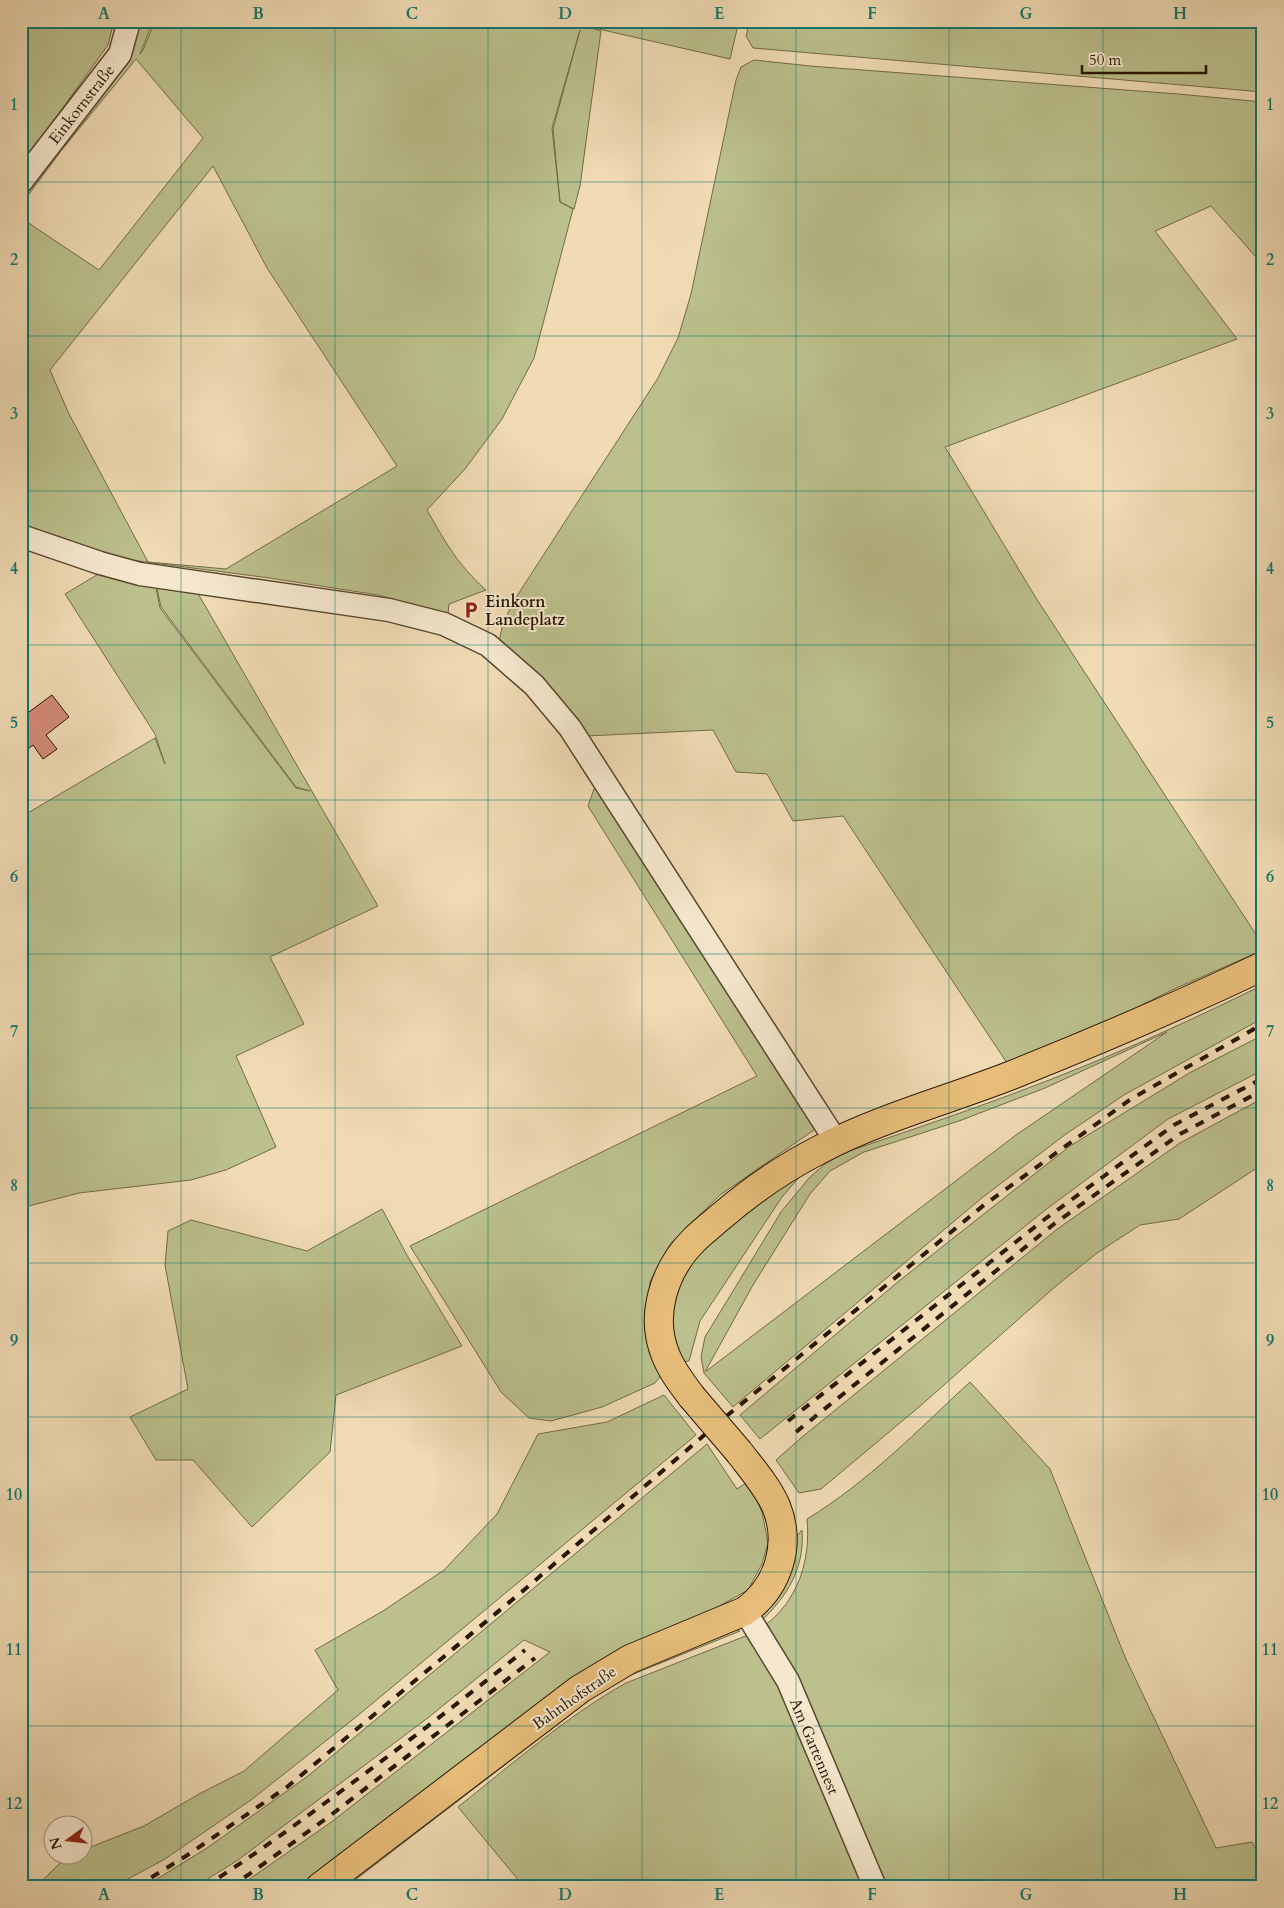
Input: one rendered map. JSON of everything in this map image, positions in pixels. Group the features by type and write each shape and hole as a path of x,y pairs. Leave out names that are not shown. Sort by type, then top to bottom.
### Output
{"main road":[{"name":"Bahnhofstraße","path":"320,1887 580,1689 630,1659 745,1612 772,1583 779,1565 783,1541 776,1506 739,1452 692,1397 672,1368 661,1340 658,1311 661,1297 669,1274 693,1241 736,1203 784,1169 836,1141 1053,1058 1263,966"}],"street":[{"name":"Einkornstraße","path":"21,182 120,54 129,21"},
{"path":"24,540 140,574 389,610 444,624 488,645 534,685 570,728 836,1141"},
{"name":"Am Gartennest","path":"745,1612 788,1681 875,1887"}],"green space":[{"path":"21,21 114,21 108,45 21,166"},
{"path":"138,21 153,21 140,54 155,21 739,21 730,59 581,25 601,31 580,186 574,209 560,202 573,209 534,358 502,419 465,469 427,510 453,553 486,590 449,604 448,614 378,595 270,578 107,557 21,526 21,218 99,270 203,138 136,59 61,151 21,205 21,194 43,166","holes":["580,30 553,129 560,202 552,128","213,166 267,268 397,466 226,569 148,562 68,412 50,370"]},
{"path":"750,21 1263,21 1263,92 753,48 746,36"},
{"path":"754,60 1263,102 1263,265 1211,206 1155,231 1237,339 945,447 1036,598 1259,939 1263,937 1263,950 1174,989 1105,1023 1007,1063 843,816 793,821 767,774 736,772 713,730 586,736 529,665 499,642 503,623 515,599 658,378 678,338 691,294 736,80 741,67"},
{"path":"100,573 155,583 160,608 296,788 310,791 296,787 161,607 156,584 196,590 378,906 270,957 304,1024 236,1056 276,1147 226,1170 191,1180 79,1193 21,1208 21,817 155,738 165,764 155,734 65,594"},
{"path":"595,786 811,1118 814,1130 720,1195 670,1244 650,1282 647,1338 663,1373 655,1383 602,1407 551,1421 529,1418 501,1392 410,1246 757,1076 588,806"},
{"path":"1263,985 1263,1018 1124,1095 1066,1134 983,1197 733,1407 704,1373 701,1357 705,1337 781,1212 809,1178 825,1164 843,1153 967,1110 1090,1064","holes":["1167,1032 1016,1135 705,1372 753,1285 810,1194 830,1171 864,1152 959,1121 1045,1088"]},
{"path":"1263,1035 1263,1070 1168,1119 1044,1211 760,1439 740,1415 899,1281 1070,1146 1191,1072"},
{"path":"1263,1098 1263,1164 1179,1219 1140,1225 1097,1253 1056,1286 919,1407 821,1489 799,1493 776,1460 801,1438 1056,1230 1180,1143"},
{"path":"802,1174 782,1197 700,1321 689,1361 679,1363 668,1323 683,1265 709,1235"},
{"path":"382,1209 408,1257 462,1346 336,1395 330,1452 252,1527 193,1460 156,1460 130,1417 188,1389 165,1265 168,1231 191,1220 307,1251"},
{"path":"970,1382 1050,1469 1125,1657 1216,1848 1252,1842 1263,1862 1263,1887 882,1887 764,1626 786,1604 800,1579 807,1550 807,1519 872,1472"},
{"path":"664,1395 696,1435 356,1717 251,1800 165,1859 113,1887 29,1887 44,1879 57,1866 92,1866 92,1846 144,1826 199,1794 244,1771 338,1690 315,1650 383,1611 444,1570 497,1514 538,1434 607,1422"},
{"path":"707,1444 737,1489 746,1483 751,1488 762,1512 768,1543 762,1564 748,1590 707,1613 618,1650 574,1682 359,1850 306,1887 238,1887 330,1823 550,1652 524,1640 429,1717 238,1860 195,1887 144,1887 207,1848 308,1776"},
{"path":"802,1530 800,1557 792,1581 786,1592 760,1622 761,1612 797,1536"},
{"path":"735,1629 740,1631 631,1675 605,1688 346,1887 338,1887 603,1684"},
{"path":"748,1635 758,1641 869,1887 524,1887 458,1807 582,1710 604,1696 626,1683"}],"building":[{"path":"52,695 69,717 46,735 57,749 43,759 33,745 21,754 21,702 29,712"}],"railway":[{"path":"136,1887 186,1856 287,1787 524,1590 723,1419 984,1205 1131,1099 1263,1024"},
{"path":"788,1421 1045,1219 1174,1125 1263,1078"},
{"path":"796,1432 1054,1224 1180,1134 1263,1090"},
{"path":"204,1887 327,1802 435,1721 525,1650"},
{"path":"229,1887 327,1818 535,1658"}],"place":[{"name":"Einkorn Landeplatz","path":"471,610"}]}
